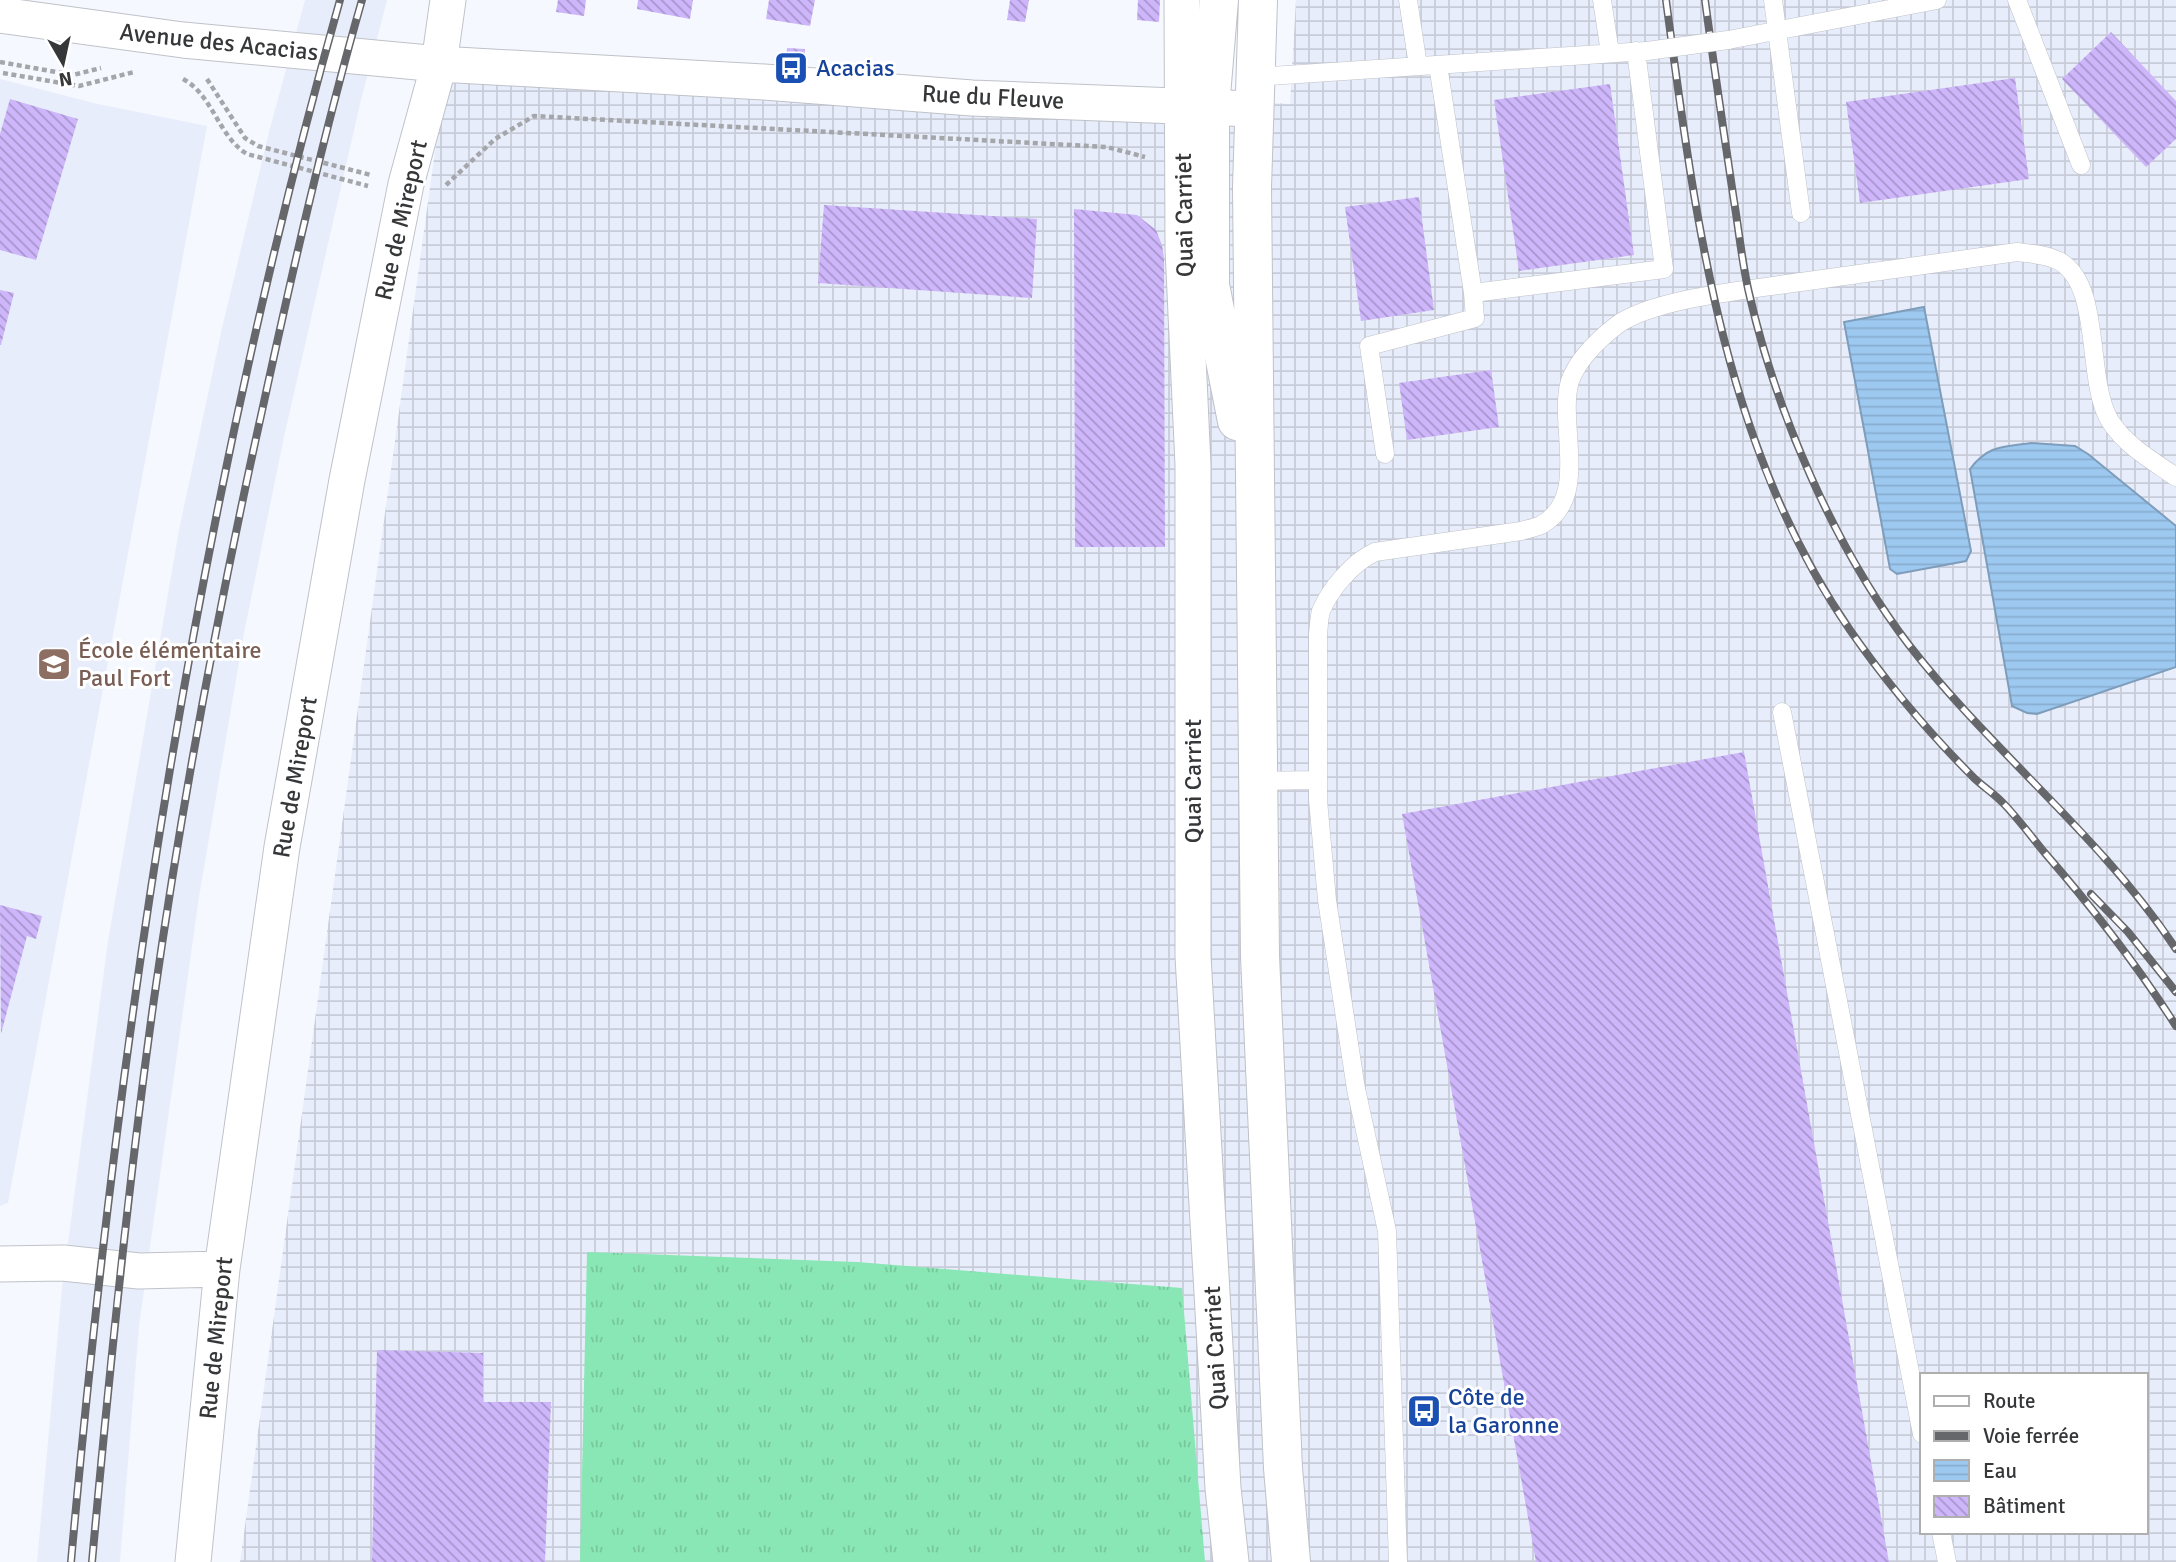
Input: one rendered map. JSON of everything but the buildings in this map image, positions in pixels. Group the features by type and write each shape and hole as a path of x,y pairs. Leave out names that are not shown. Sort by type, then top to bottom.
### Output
{"main road":[{"name":"Quai Carriet","path":"1219,0 1196,106 1210,285 1255,513"},
{"name":"Quai Carriet","path":"1258,0 1254,93 1255,513 1261,970 1283,1468 1291,1562"}],"street":[{"name":"Rue de Mireport","path":"193,1562 222,1269 282,847 347,480 391,188 439,64 449,0"},
{"name":"Quai Carriet","path":"1182,0 1196,106 1184,160 1183,249 1193,464 1193,956 1223,1488 1231,1562"},
{"name":"Avenue des Acacias","path":"0,15 183,40 439,64"},
{"name":"Rue du Fleuve","path":"439,64 764,82 972,98 1196,106 1254,93"},
{"path":"0,1264 63,1263 139,1271 222,1269"}],"lane":[{"path":"1408,0 1418,66"},
{"path":"1602,0 1610,53"},
{"path":"1773,0 1801,213"},
{"path":"1254,93 1418,66 1642,51 1728,40 1937,0"},
{"path":"2017,0 2081,165"},
{"path":"1473,293 1664,269 1642,51"},
{"path":"1385,454 1369,346 1475,318 1438,65"},
{"path":"1398,1562 1387,1231 1356,1089 1335,954 1327,900 1318,780 1318,634 1320,613 1329,596 1362,558 1375,552 1521,531 1541,525 1555,514 1563,501 1569,480 1566,409 1569,385 1575,369 1608,334 1639,312 1748,290 2017,252 2045,255 2061,262 2073,274 2085,297 2099,388 2110,421 2130,445 2176,477"},
{"path":"1782,712 1920,1424"},
{"path":"1258,781 1318,780"},
{"path":"1941,1534 1947,1562"}],"path":[{"path":"0,62 73,75 109,66"},
{"path":"3,73 79,86 142,70"},
{"path":"197,71 207,79 245,138 258,146 391,188"},
{"path":"174,74 195,85 232,142 247,154 369,186 391,188 437,191 447,185 495,139 534,116 1107,147 1159,162 1184,160"}],"shaded area":[{"path":"305,0 387,0 360,104 284,437 244,633 199,897 139,1326 120,1562 37,1562 62,1288 108,941 179,530 222,328 270,128"},
{"path":"1296,0 2176,0 2176,1562 240,1562 449,50 1290,104"},
{"name":"École élémentaire Paul Fort","path":"0,79 98,104 207,126 8,1203 0,1206"}],"green space":[{"path":"587,1252 857,1262 1182,1288 1205,1562 580,1562"}],"water":[{"path":"1924,307 1971,551 1966,561 1897,574 1890,569 1844,322"},
{"path":"2031,443 2075,446 2176,526 2176,667 2037,714 2012,706 1970,469 1990,451"}],"railway":[{"path":"71,1562 113,1168 169,775 204,579 244,385 289,192 340,0"},
{"path":"92,1562 136,1139 154,999 189,778 231,557 273,359 321,153 362,0"},
{"path":"1666,0 1689,164 1721,327 1743,406 1771,484 1807,559 1850,630 1894,688 1958,762 2018,820 2113,937 2176,1026"},
{"path":"1705,0 1749,293 1775,384 1792,431 1833,522 1856,565 1909,645 1941,684 2114,869 2176,949"},
{"path":"2091,894 2128,932 2176,992"}],"place":[{"name":"Acacias","path":"791,68"},
{"name":"École élémentaire Paul Fort","path":"54,664"},
{"name":"Côte de la Garonne","path":"1424,1411"}]}
